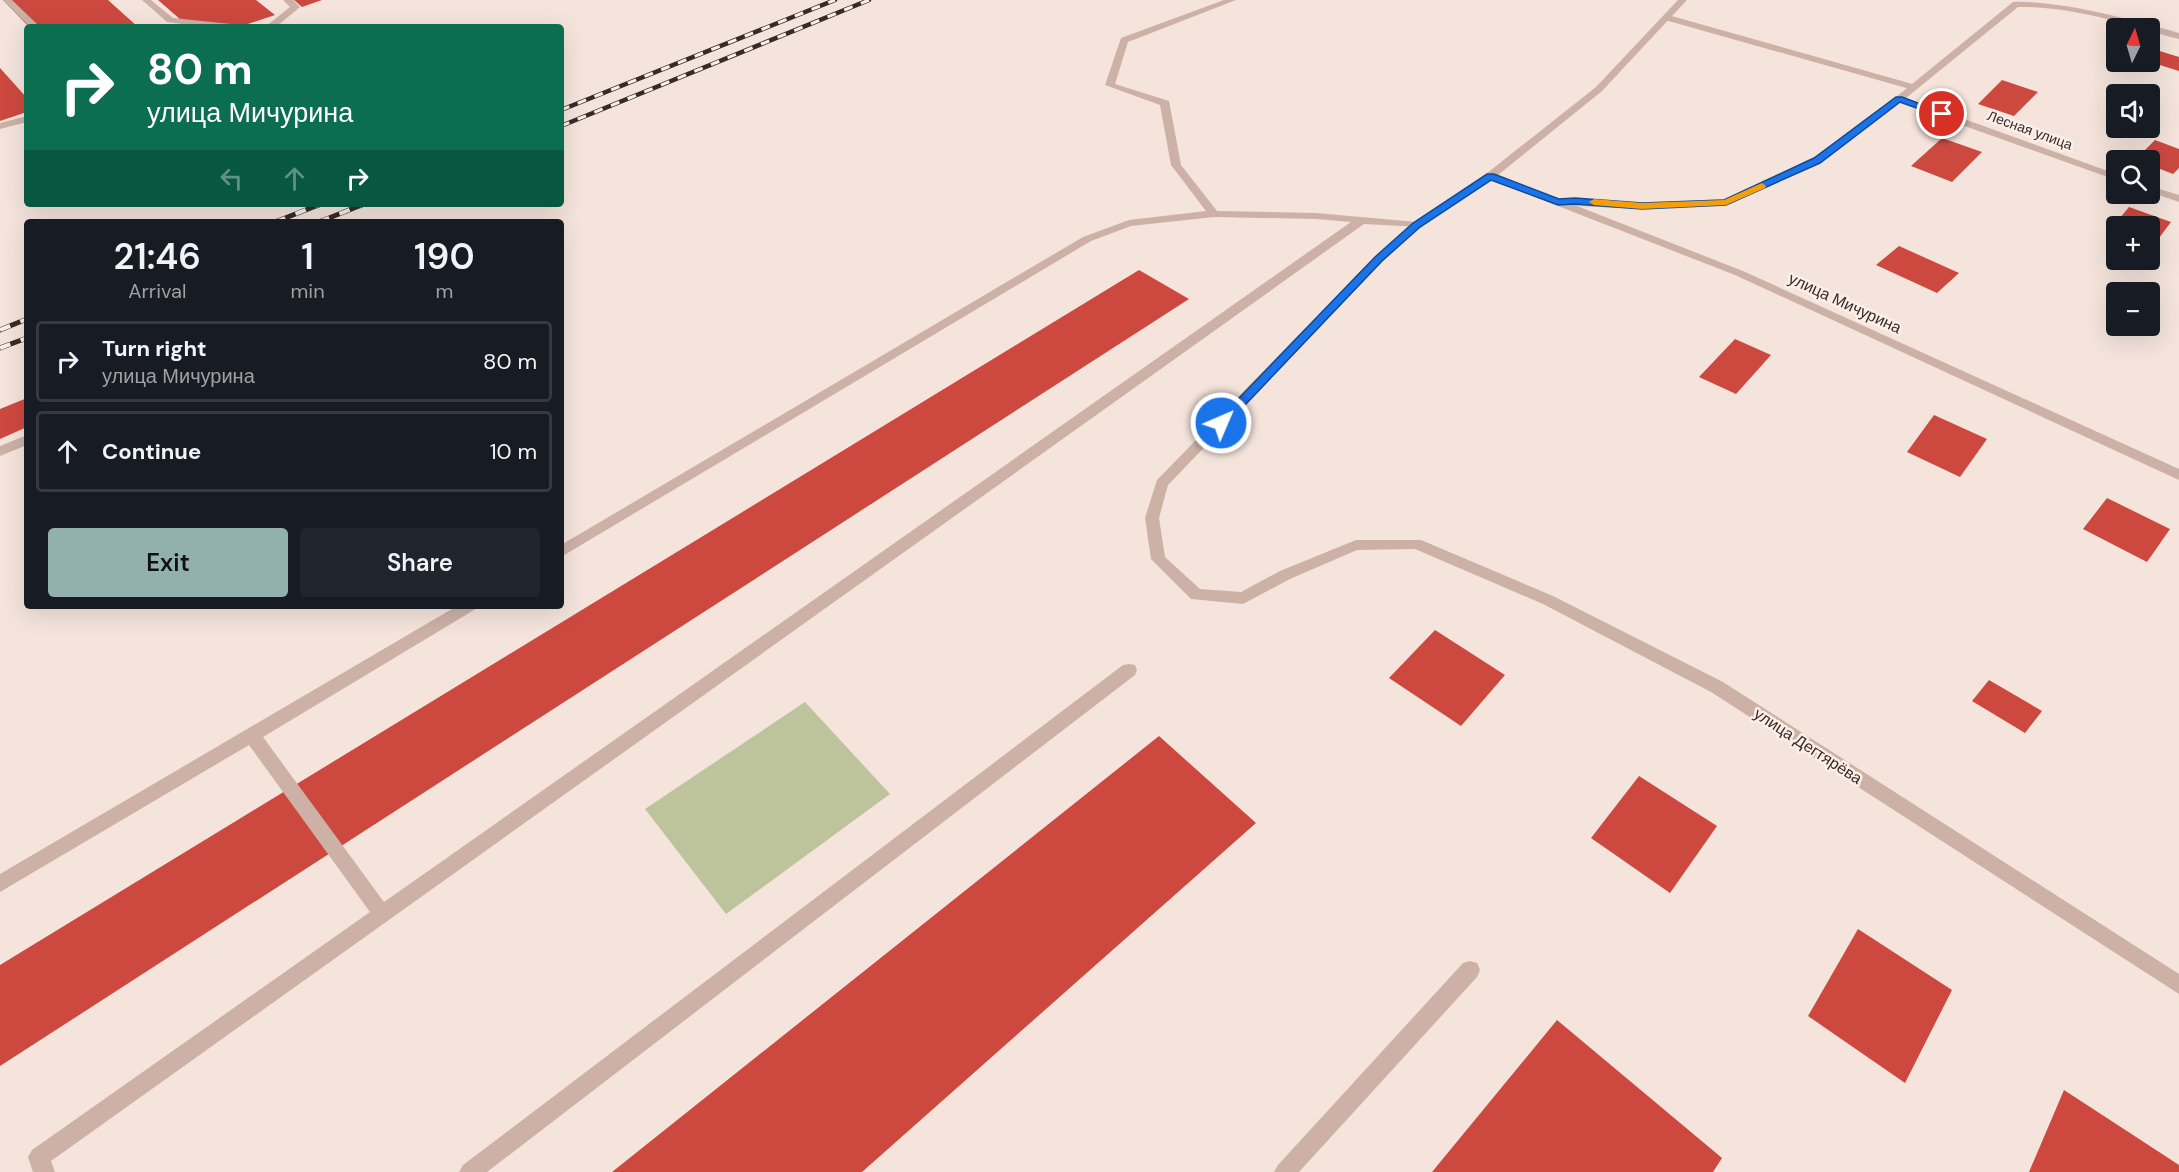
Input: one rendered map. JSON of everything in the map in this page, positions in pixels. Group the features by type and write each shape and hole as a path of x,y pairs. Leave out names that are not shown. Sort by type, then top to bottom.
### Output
{"street":[{"path":"7,0 32,24"},
{"path":"146,0 170,20 205,24"},
{"path":"274,24 296,7 287,0"},
{"path":"1215,214 1176,165 1165,103 1110,86 1125,40 1232,0"},
{"path":"564,550 1087,239 1129,223 1215,214 1316,216 1417,225 1490,176 1599,90 1683,0"},
{"path":"1558,202 1575,201 1642,206 1726,202 1817,160 1899,99 2016,4 2042,1 2078,6 2179,36"},
{"path":"1668,18 1913,87"},
{"name":"Лесная улица","path":"1899,99 2106,173"},
{"path":"0,126 24,120"},
{"name":"улица Мичурина","path":"1490,176 1739,273 2179,475"},
{"path":"2160,192 2179,199"},
{"path":"44,1172 39,1157 1362,220"},
{"name":"улица Дегтярёва","path":"1417,225 1379,259 1162,483 1152,518 1158,559 1196,596 1243,598 1286,575 1356,545 1416,544 1548,600 1717,687 2179,986"},
{"path":"0,451 24,441"},
{"path":"0,884 465,609"},
{"path":"470,1172 1129,670"},
{"path":"252,735 382,914"},
{"path":"1285,1172 1470,970"}],"green space":[{"path":"805,702 890,794 726,914 645,809"}],"building":[{"path":"3,0 108,0 135,24 26,24"},
{"path":"158,0 256,0 275,15 248,24 186,24"},
{"path":"294,0 322,0 302,7"},
{"path":"2160,51 2179,57 2179,71 2160,65"},
{"path":"0,68 24,95 24,113 0,121"},
{"path":"2002,80 2038,92 2014,116 1978,104"},
{"path":"1942,138 1982,152 1952,182 1911,166"},
{"path":"2155,140 2179,149 2179,168 2173,174 2160,169 2160,150 2145,150"},
{"path":"2129,207 2154,216 2122,216"},
{"path":"2160,218 2171,222 2160,237"},
{"path":"1899,246 1959,273 1937,293 1876,265"},
{"path":"1139,270 1189,299 0,1066 0,965"},
{"path":"1735,339 1771,355 1736,394 1699,377"},
{"path":"24,399 24,428 0,439 0,409"},
{"path":"1934,415 1987,439 1960,477 1907,452"},
{"path":"2107,498 2170,529 2147,562 2083,529"},
{"path":"1435,630 1505,675 1461,726 1389,678"},
{"path":"1989,680 2042,711 2025,733 1972,701"},
{"path":"1159,736 1256,823 862,1172 612,1172"},
{"path":"1639,776 1717,826 1670,893 1591,838"},
{"path":"1858,929 1952,990 1905,1083 1808,1016"},
{"path":"1557,1020 1722,1158 1713,1172 1432,1172"},
{"path":"2064,1090 2179,1165 2179,1172 2029,1172"}],"railway":[{"path":"564,109 835,0"},
{"path":"564,125 869,0"},
{"path":"283,219 313,207"},
{"path":"326,219 356,207"},
{"path":"0,330 24,320"},
{"path":"0,348 24,339"}],"slow traffic":[{"path":"1594,202 1642,206 1726,202 1762,186"}],"route":[{"path":"1221,423 1379,259 1417,225 1490,176 1558,202 1575,201 1642,206 1726,202 1817,160 1899,99 1942,114"}]}
